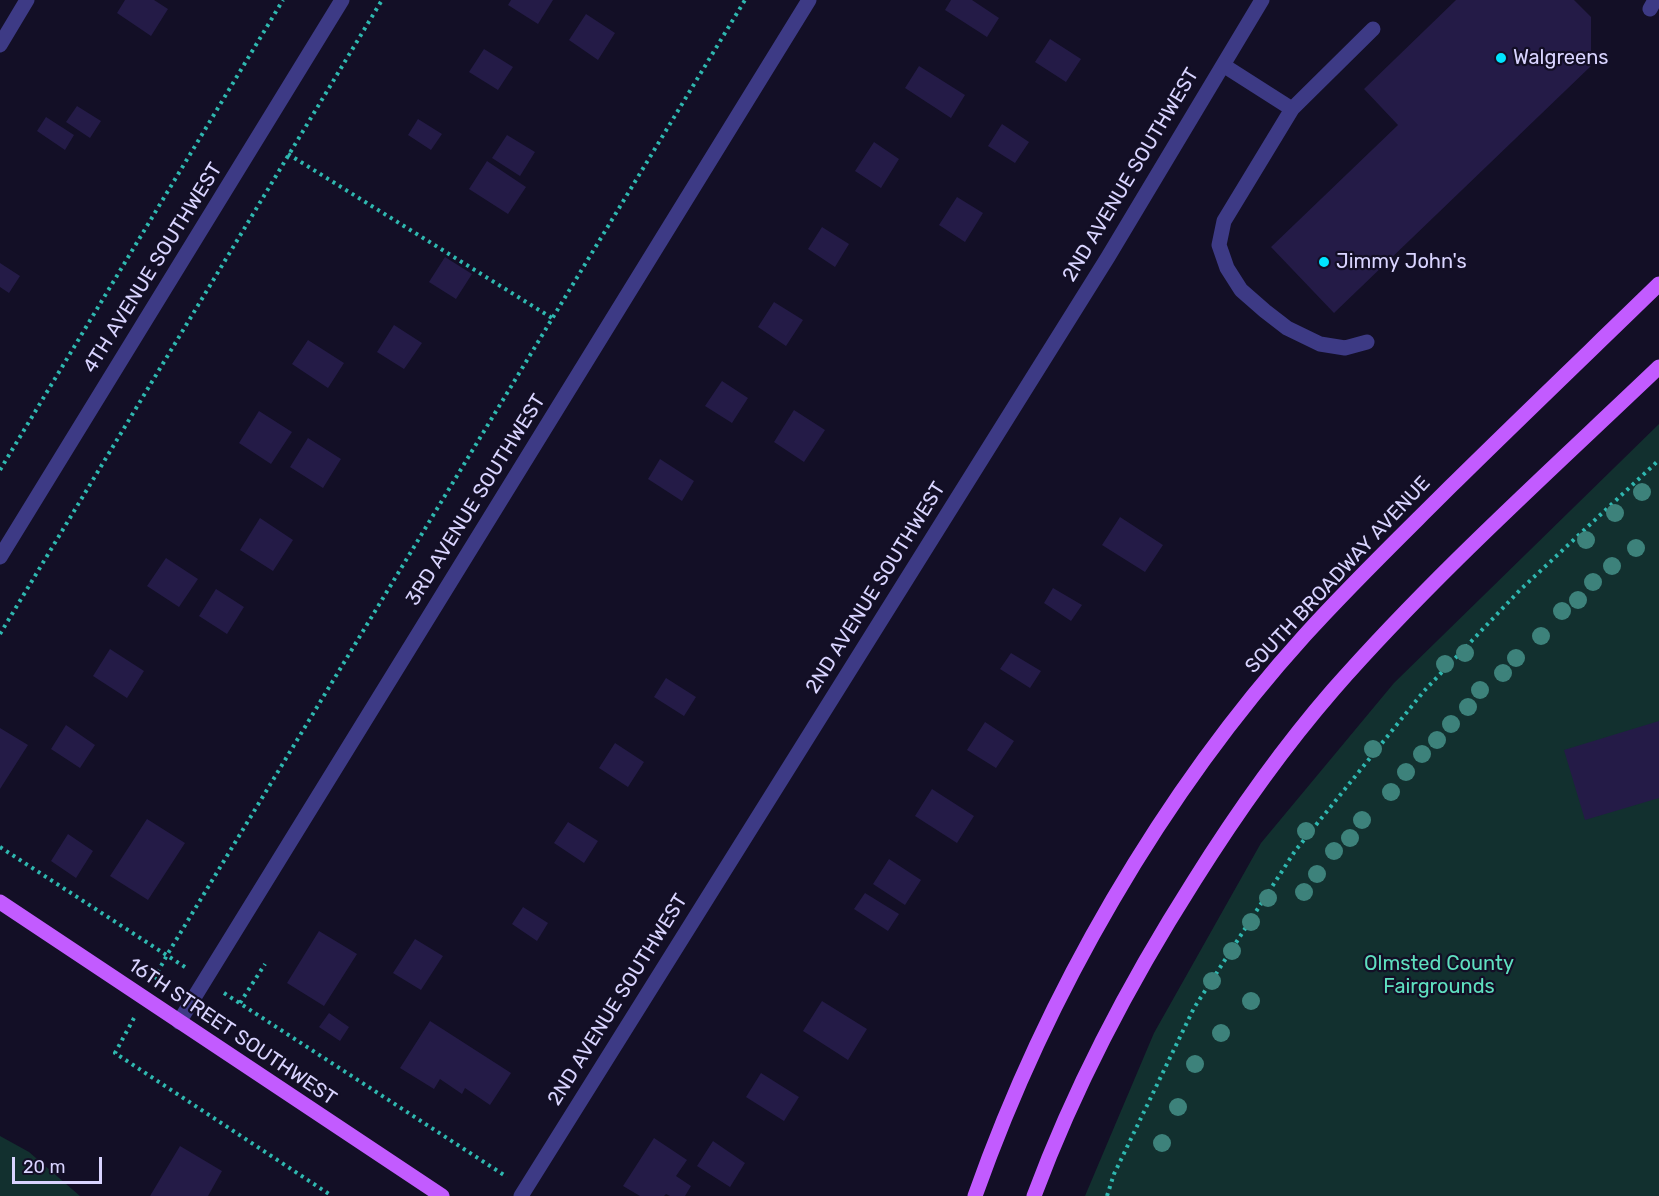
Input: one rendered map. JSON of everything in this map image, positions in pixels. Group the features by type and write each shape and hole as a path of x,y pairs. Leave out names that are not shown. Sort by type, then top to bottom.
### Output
{"main road":[{"name":"SOUTH BROADWAY AVENUE","path":"975,1196 988,1159 1035,1049 1071,975 1116,896 1169,812 1218,742 1304,635 1355,582 1659,284"},
{"path":"1034,1196 1080,1089 1122,1003 1165,927 1237,812 1281,753 1391,626 1467,550 1659,367"},
{"name":"16TH STREET SOUTHWEST","path":"0,902 442,1196"}],"street":[{"path":"0,45 27,0"},
{"name":"4TH AVENUE SOUTHWEST","path":"0,557 342,0"},
{"name":"3RD AVENUE SOUTHWEST","path":"179,1022 809,0"},
{"name":"2ND AVENUE SOUTHWEST","path":"523,1192 1102,267 1262,0"},
{"path":"1367,342 1345,348 1337,347 1320,344 1287,328 1264,312 1241,290 1227,268 1219,245 1224,221 1292,109 1373,29"},
{"path":"1223,64 1292,109"}],"path":[{"path":"0,470 283,0"},
{"path":"0,634 382,0"},
{"path":"0,847 167,955 745,0"},
{"path":"288,153 552,318"},
{"path":"1107,1196 1114,1174 1194,1008 1295,851 1424,691 1520,591 1659,460"},
{"path":"265,964 240,1003 523,1192"},
{"path":"116,1053 332,1196"}],"green space":[{"name":"Olmsted County Fairgrounds","path":"1659,424 1659,1196 1085,1196 1154,1033 1261,843 1394,683"},
{"path":"0,1136 29,1152 80,1196 0,1196"}],"building":[{"path":"125,0 154,0 168,9 151,36 117,13"},
{"path":"511,0 553,0 538,24 508,5"},
{"path":"951,0 972,0 999,18 987,37 945,10"},
{"path":"1456,0 1574,0 1591,17 1591,66 1334,313 1271,247 1398,125 1364,89"},
{"path":"586,14 615,33 598,60 569,40"},
{"path":"1050,39 1081,59 1066,82 1035,62"},
{"path":"484,49 513,67 498,90 469,72"},
{"path":"919,66 965,95 951,118 905,88"},
{"path":"77,106 101,121 90,138 66,122"},
{"path":"46,117 74,135 65,150 37,131"},
{"path":"418,119 442,134 431,150 408,135"},
{"path":"1002,124 1029,142 1015,163 988,146"},
{"path":"507,135 535,152 520,176 492,158"},
{"path":"874,142 899,159 881,188 855,171"},
{"path":"487,161 526,187 508,214 469,189"},
{"path":"957,197 983,213 965,242 939,225"},
{"path":"822,227 849,244 835,267 808,249"},
{"path":"445,257 472,274 456,299 429,282"},
{"path":"0,263 20,276 9,293 0,287"},
{"path":"774,302 803,320 786,346 758,327"},
{"path":"394,325 422,343 404,369 377,352"},
{"path":"308,340 344,363 328,388 292,364"},
{"path":"722,381 748,398 732,423 705,406"},
{"path":"794,410 825,430 804,462 774,442"},
{"path":"259,411 292,432 271,464 239,443"},
{"path":"308,438 341,459 323,488 290,467"},
{"path":"660,459 694,481 682,501 648,479"},
{"path":"1120,517 1163,545 1145,572 1102,545"},
{"path":"260,518 293,540 273,571 240,550"},
{"path":"166,558 198,579 179,607 147,586"},
{"path":"1053,588 1082,605 1071,621 1044,603"},
{"path":"216,589 244,607 227,634 199,616"},
{"path":"110,649 144,671 127,698 93,676"},
{"path":"1011,653 1041,671 1030,688 1000,669"},
{"path":"666,678 696,697 684,716 654,697"},
{"path":"1659,721 1659,798 1585,820 1564,750"},
{"path":"985,722 1014,741 996,768 967,750"},
{"path":"66,725 95,745 80,768 51,749"},
{"path":"0,728 28,745 0,789"},
{"path":"615,743 644,762 628,787 599,768"},
{"path":"932,789 974,816 957,843 915,816"},
{"path":"147,819 185,843 148,900 110,876"},
{"path":"568,822 598,841 584,863 554,843"},
{"path":"68,834 93,851 76,878 51,861"},
{"path":"889,859 921,880 905,905 873,884"},
{"path":"865,893 899,914 888,931 854,909"},
{"path":"523,907 548,923 537,941 512,924"},
{"path":"319,931 357,954 324,1006 287,983"},
{"path":"415,939 443,956 421,990 393,973"},
{"path":"822,1001 867,1029 848,1060 803,1031"},
{"path":"329,1013 349,1027 340,1041 319,1027"},
{"path":"430,1021 511,1073 490,1105 465,1088 462,1094 440,1079 434,1089 400,1068"},
{"path":"761,1073 799,1097 784,1121 746,1097"},
{"path":"654,1138 687,1160 676,1176 691,1186 685,1196 666,1194 664,1196 640,1196 623,1186"},
{"path":"713,1141 745,1163 730,1187 697,1166"},
{"path":"180,1146 222,1171 208,1196 150,1196"}],"place":[{"name":"Walgreens","path":"1501,58"},
{"name":"Jimmy John's","path":"1324,262"}]}
